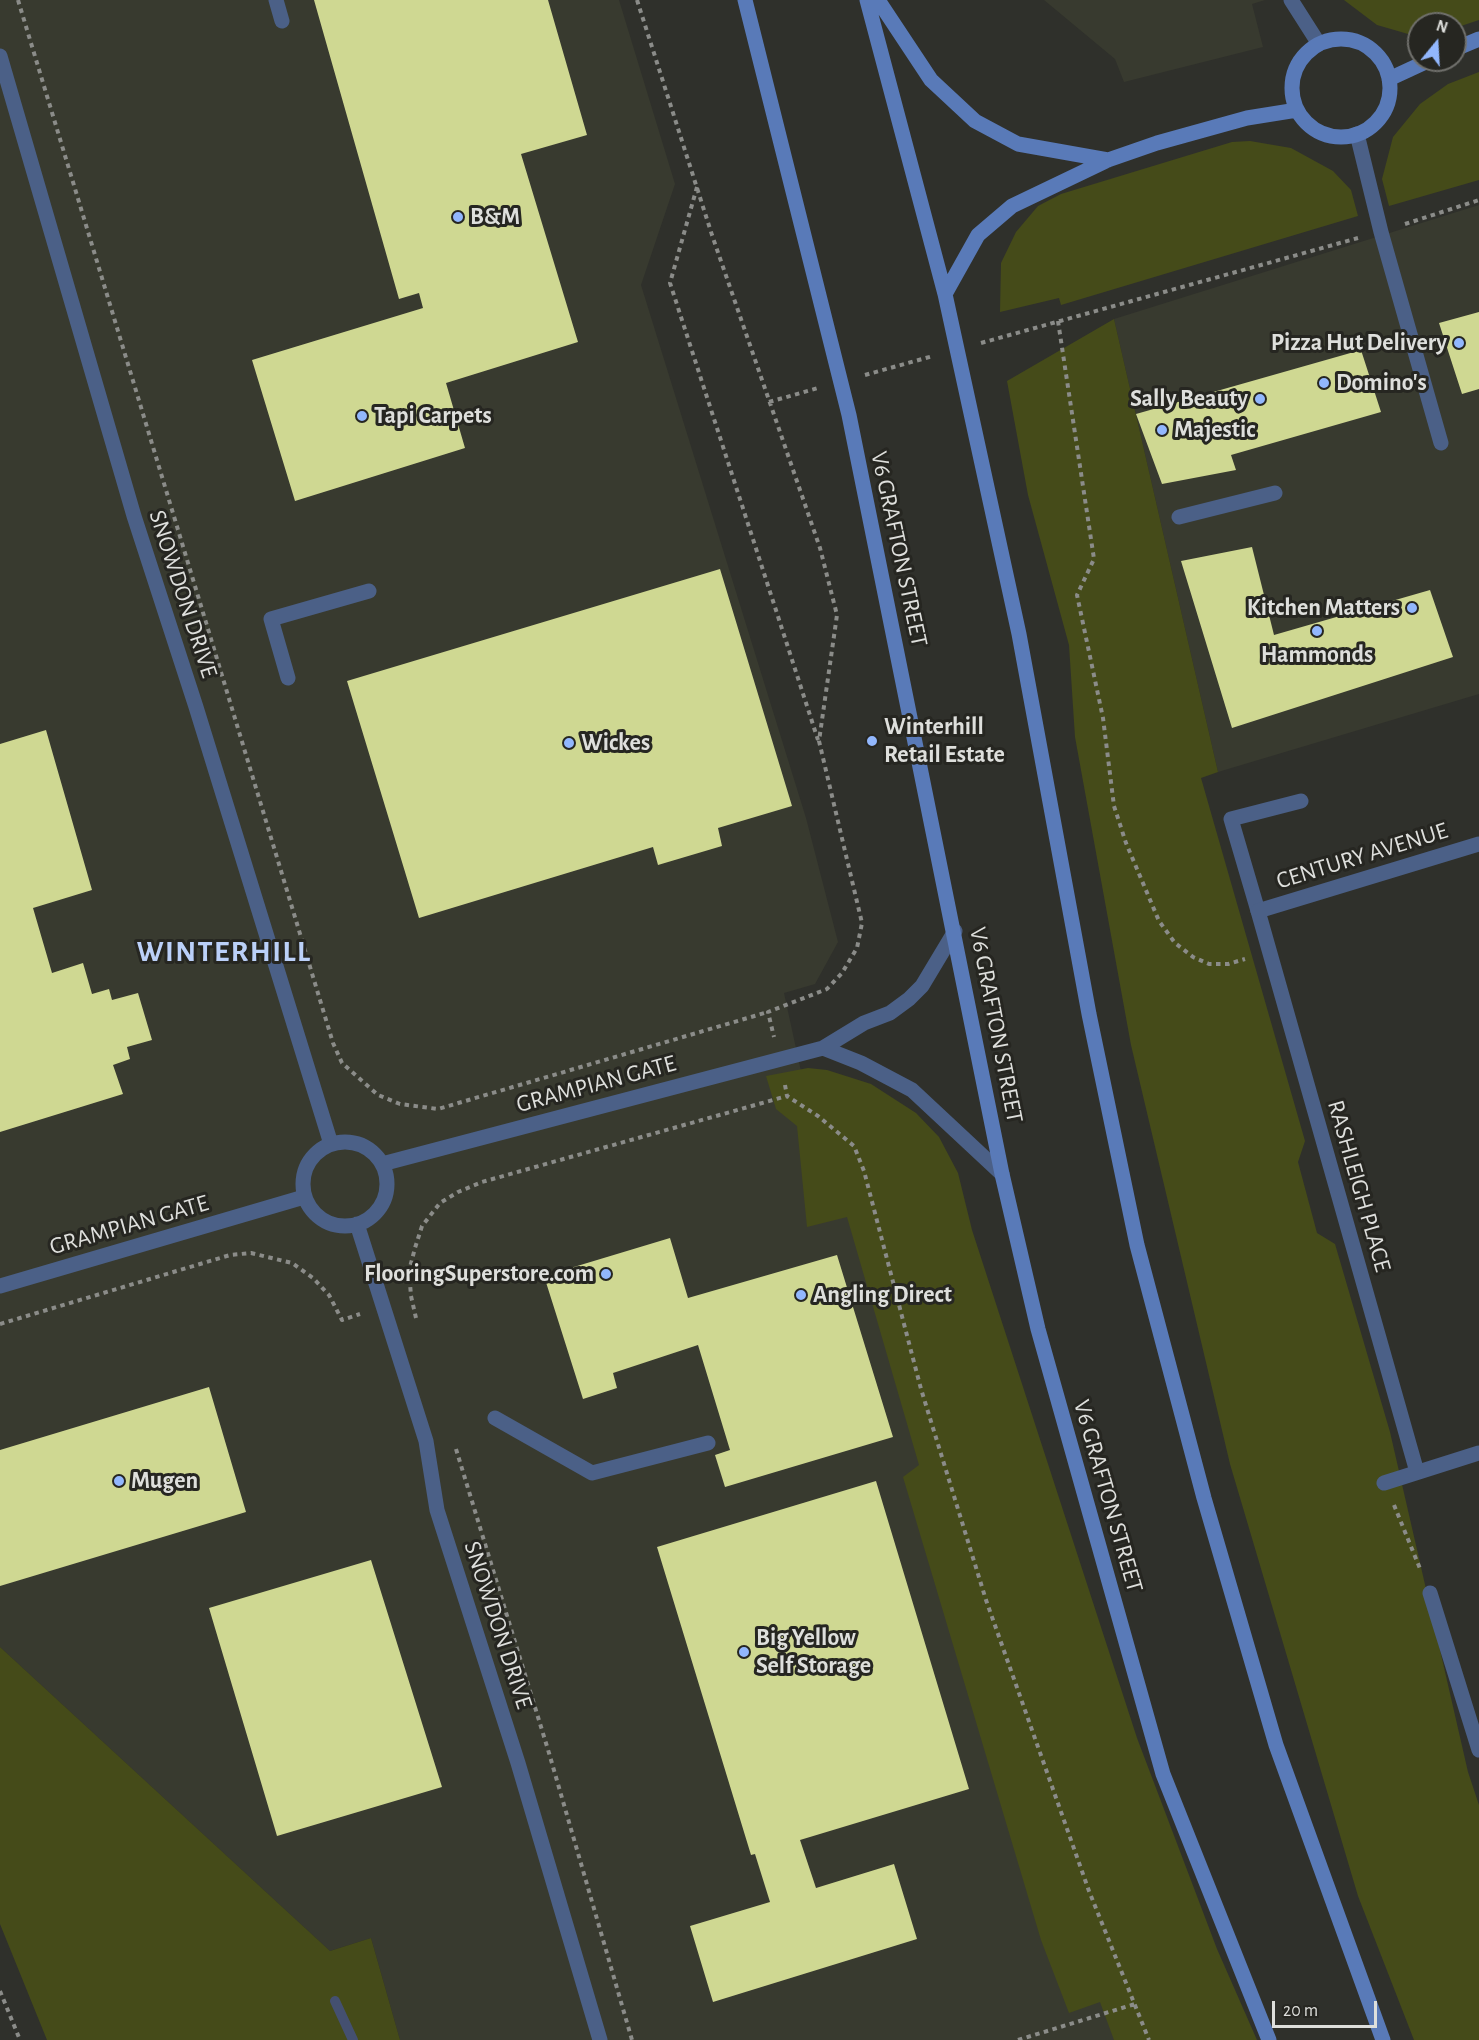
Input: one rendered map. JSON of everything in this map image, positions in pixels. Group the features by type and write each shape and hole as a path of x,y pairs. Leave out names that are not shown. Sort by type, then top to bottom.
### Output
{"street":[{"path":"276,0 282,21"},
{"name":"V6 GRAFTON STREET","path":"745,0 849,416 955,931 1002,1174 1038,1329 1163,1774 1269,2040"},
{"path":"867,0 945,294 1019,634 1089,1014 1137,1245 1204,1498 1276,1745 1383,2040"},
{"path":"878,0 931,80 975,121 1018,144 1108,160"},
{"path":"1291,0 1319,44"},
{"path":"1333,39 1348,39 1363,44 1384,64 1389,79 1387,106 1369,128 1343,137 1329,135 1305,122 1297,110 1292,80 1297,65 1306,53 1319,44 1333,39"},
{"name":"SNOWDON DRIVE","path":"0,56 137,526 196,707 331,1144"},
{"path":"1389,79 1407,71"},
{"path":"945,294 978,235 1012,206 1108,160 1247,117 1297,110"},
{"path":"1357,134 1381,232 1441,443"},
{"path":"1179,517 1275,493"},
{"path":"288,678 271,619 369,591"},
{"name":"RASHLEIGH PLACE","path":"1302,801 1231,819 1417,1472"},
{"name":"CENTURY AVENUE","path":"1258,911 1479,844"},
{"name":"GRAMPIAN GATE","path":"382,1164 823,1048 864,1023 890,1013 909,999 922,986 955,931"},
{"path":"823,1048 861,1063 912,1090 1002,1174"},
{"path":"350,1142 370,1150 382,1164 387,1178 382,1204 374,1215 357,1224 340,1226 320,1218 304,1197 304,1173 310,1160 331,1144 350,1142"},
{"name":"GRAMPIAN GATE","path":"0,1286 304,1197"},
{"name":"SNOWDON DRIVE","path":"357,1224 426,1441 437,1510 518,1763 600,2040"},
{"path":"495,1418 592,1473 708,1443"},
{"path":"1384,1483 1479,1453"},
{"path":"1430,1593 1479,1750"}],"path":[{"path":"697,187 670,283 819,741"},
{"path":"977,344 1381,232 1479,200"},
{"path":"1058,321 1094,559 1077,595 1103,718 1114,806 1126,843 1159,921 1175,943 1193,957 1209,964 1228,964 1269,952"},
{"path":"861,376 942,354"},
{"path":"769,402 827,386"},
{"path":"420,1330 411,1296 409,1271 422,1226 440,1203 482,1182 788,1096"},
{"path":"0,1324 230,1255 251,1253 292,1263 313,1278 329,1295 342,1320 411,1296"},
{"path":"454,1444 549,1753 632,2040"},
{"path":"1384,1483 1430,1593"},
{"path":"0,1991 20,2040"},
{"path":"1018,2040 1135,2004"}],"shaded area":[{"path":"0,0 619,0 675,184 641,285 806,818 838,942 815,984 784,993 817,1145 849,1169 1119,2040 400,2040 371,1938 330,1951 0,1647"},
{"path":"1044,0 1265,0 1252,4 1263,47 1124,82 1115,59"},
{"path":"1479,205 1479,694 1218,772 1114,319"}],"green space":[{"path":"1344,0 1479,0 1479,20 1467,24 1467,12 1407,12 1407,34 1377,25"},
{"path":"1479,72 1479,180 1389,206 1382,179 1393,137 1420,104 1448,84"},
{"path":"1250,141 1291,148 1333,171 1351,190 1358,216 1061,305 1059,298 1000,312 1001,263 1016,232 1038,206 1061,194 1232,142"},
{"path":"1114,319 1218,772 1201,778 1305,1141 1298,1162 1317,1233 1335,1244 1390,1432 1468,1772 1479,1805 1479,2040 1414,2040 1358,1896 1230,1464 1131,1045 1075,737 1069,645 1028,495 1007,381"},
{"path":"808,1068 827,1070 871,1084 916,1113 939,1137 958,1173 972,1230 1137,1738 1217,1949 1257,2040 1114,2040 1100,2002 1069,2013 1041,1940 903,1477 919,1465 847,1217 807,1227 797,1126 776,1109 766,1076"},
{"path":"0,1647 330,1951 371,1938 400,2040 47,2040 0,1924"}],"building":[{"name":"B&M","path":"314,0 548,0 587,135 521,154 578,342 446,383 465,448 295,501 252,360 423,308 419,293 399,299"},
{"path":"1479,312 1479,389 1462,394 1439,323"},
{"path":"1361,350 1381,412 1231,455 1236,470 1162,484 1136,414"},
{"path":"1252,547 1274,635 1430,590 1453,657 1232,728 1181,561"},
{"name":"Wickes","path":"720,569 792,806 718,828 722,846 658,865 653,847 419,918 347,681"},
{"path":"46,730 92,890 33,908 52,973 83,963 92,994 109,989 112,1000 138,993 152,1040 127,1047 130,1059 113,1065 123,1094 0,1132 0,744"},
{"path":"670,1238 688,1298 837,1255 893,1437 725,1487 715,1455 730,1450 698,1345 613,1373 617,1388 583,1399 544,1276"},
{"name":"Mugen","path":"209,1387 246,1512 0,1586 0,1450"},
{"path":"876,1481 969,1789 800,1840 816,1888 894,1864 917,1939 713,2002 690,1926 770,1902 755,1854 751,1855 657,1547"},
{"path":"371,1560 442,1787 277,1836 209,1608"}],"waterway":[{"path":"335,2001 353,2040"}],"place":[{"name":"B&M","path":"458,217"},
{"name":"Pizza Hut Delivery","path":"1459,343"},
{"name":"Domino's","path":"1324,383"},
{"name":"Sally Beauty","path":"1260,399"},
{"name":"Tapi Carpets","path":"362,416"},
{"name":"Majestic","path":"1162,430"},
{"name":"Kitchen Matters","path":"1412,608"},
{"name":"Hammonds","path":"1317,631"},
{"name":"Winterhill Retail Estate","path":"872,741"},
{"name":"Wickes","path":"569,743"},
{"name":"FlooringSuperstore.com","path":"606,1274"},
{"name":"Angling Direct","path":"801,1295"},
{"name":"Mugen","path":"119,1481"},
{"name":"Big Yellow Self Storage","path":"744,1652"}],"district":[{"name":"WINTERHILL","path":"224,952"}]}
